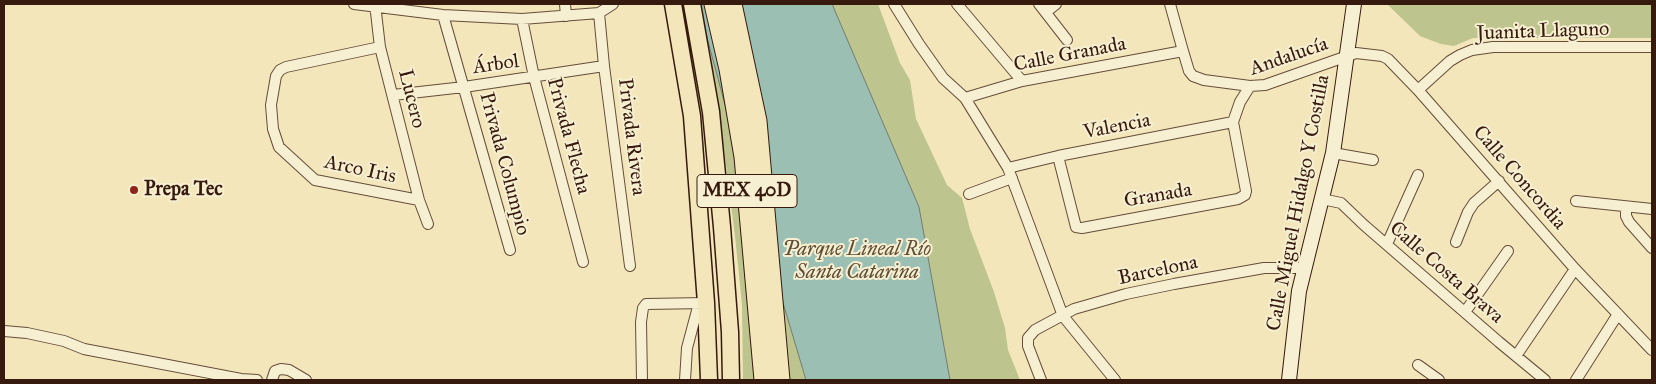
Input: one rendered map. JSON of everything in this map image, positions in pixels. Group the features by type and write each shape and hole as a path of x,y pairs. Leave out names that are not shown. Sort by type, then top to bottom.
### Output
{"highway":[{"name":"MEX 40D","path":"714,4 729,69 744,158 764,380"},
{"name":"MEX 40D","path":"732,4 757,121 780,380"}],"main road":[{"path":"673,4 692,116 702,303 709,380"},
{"path":"692,4 712,122 723,236 730,332 731,380"},
{"path":"702,303 713,306 716,311 720,380"}],"street":[{"path":"354,4 375,5 443,15 522,18 599,12 613,4"},
{"path":"565,4 566,16"},
{"path":"894,4 943,78 965,98 1008,168 1063,316 1114,380"},
{"path":"957,4 1022,81"},
{"path":"1056,4 1043,8 1067,40"},
{"path":"1170,4 1183,51 1193,76 1204,80 1250,86"},
{"name":"Calle Miguel Hidalgo Y Costilla","path":"1289,380 1299,291 1333,153 1354,4"},
{"name":"Lucero","path":"375,5 380,47 419,200 428,224"},
{"name":"Privada Rivera","path":"599,12 604,66 630,266"},
{"name":"Privada Columpio","path":"443,15 510,250"},
{"name":"Privada Flecha","path":"522,18 534,77 583,262"},
{"name":"Arco Iris","path":"380,47 286,67 280,70 276,76 271,105 274,129 279,147 315,180 419,200"},
{"name":"Juanita Llaguno","path":"1418,90 1460,54 1472,50 1493,47 1652,47"},
{"name":"Calle Granada","path":"965,98 1022,81 1183,51"},
{"name":"Calle Concordia","path":"1347,56 1356,53 1388,59 1418,90 1575,269 1652,350"},
{"name":"Andalucía","path":"1233,122 1240,102 1250,86 1265,85 1347,56"},
{"name":"Árbol","path":"393,95 464,87 604,66"},
{"name":"Valencia","path":"1008,168 1058,156 1233,122"},
{"name":"Granada","path":"1058,156 1076,227 1082,228 1228,201 1242,198 1246,191 1233,122"},
{"path":"1333,153 1374,160"},
{"path":"1386,244 1418,175"},
{"path":"969,194 1012,178"},
{"path":"1456,242 1468,212 1474,203 1499,182"},
{"name":"Calle Costa Brava","path":"1322,199 1341,203 1386,244 1546,380"},
{"path":"1576,201 1652,209"},
{"path":"1626,207 1626,216 1629,222 1652,248"},
{"path":"1465,312 1508,251"},
{"name":"Barcelona","path":"1041,380 1028,346 1028,338 1035,330 1074,309 1126,294 1174,284 1264,268 1304,268"},
{"path":"1516,356 1575,269"},
{"path":"642,380 641,322 643,308 646,304 702,303 687,348 686,380"},
{"path":"1576,380 1618,314"},
{"path":"4,331 27,333 64,341 84,349 241,379 257,380"},
{"path":"1418,366 1439,380"},
{"path":"272,380 275,371 281,369 289,370 306,380"}],"green space":[{"name":"Parque Lineal Río Santa Catarina","path":"703,4 878,4 900,63 910,80 916,119 947,185 962,198 970,229 994,292 1005,328 1008,350 1020,380 743,380 742,304 735,236 712,70 708,23"},
{"path":"1387,4 1652,4 1652,38 1473,38 1454,46 1441,44 1420,36"}],"water":[{"name":"Parque Lineal Río Santa Catarina","path":"698,4 832,4 919,207 950,380 806,380 735,142"}],"place":[{"name":"Prepa Tec","path":"134,190"}]}
